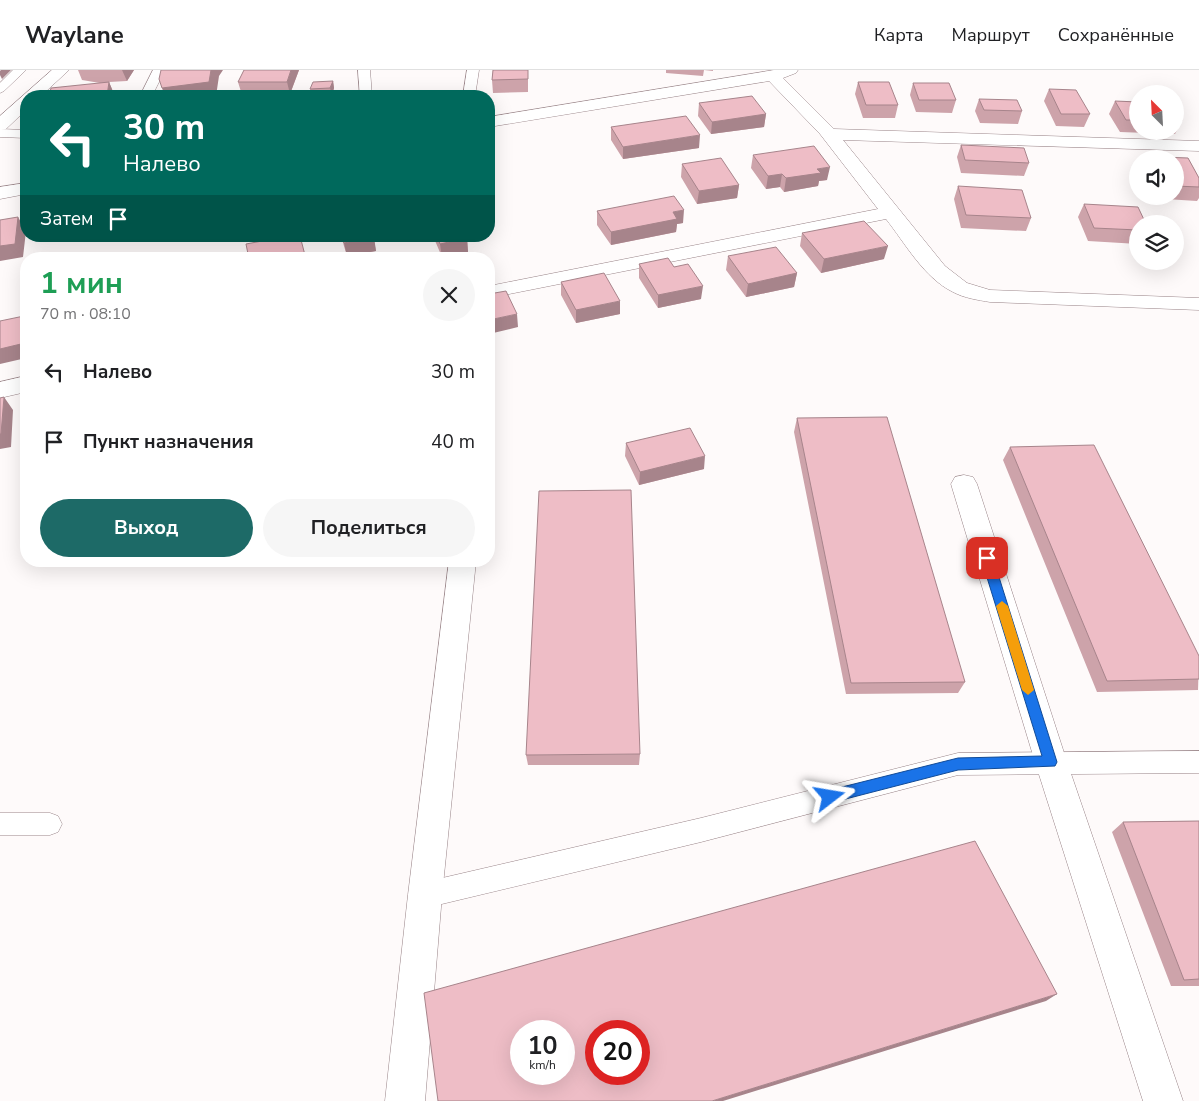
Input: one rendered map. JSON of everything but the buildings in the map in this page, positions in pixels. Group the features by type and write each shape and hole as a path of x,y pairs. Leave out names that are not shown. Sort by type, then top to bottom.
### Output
{"street":[{"path":"39,90 61,70"},
{"path":"495,121 772,76 790,70"},
{"path":"772,76 794,95 831,134 890,212 936,268 951,282 966,290 990,296 1199,304"},
{"path":"0,125 20,107"},
{"path":"831,134 1199,146"},
{"path":"0,193 20,190"},
{"path":"495,291 890,212"},
{"path":"0,390 20,385"},
{"path":"964,484 1051,762 1163,1101"},
{"path":"405,1101 424,895 462,567"}],"lane":[{"path":"0,89 20,70"},
{"path":"149,90 159,70"},
{"path":"364,70 366,90"},
{"path":"470,90 473,70"},
{"path":"0,133 20,134"},
{"path":"424,895 701,830 958,764 1199,762"},
{"path":"0,824 50,824"}],"slow traffic":[{"path":"1002,606 1028,690"}],"route":[{"path":"830,797 958,764 1051,762 987,558"}]}
